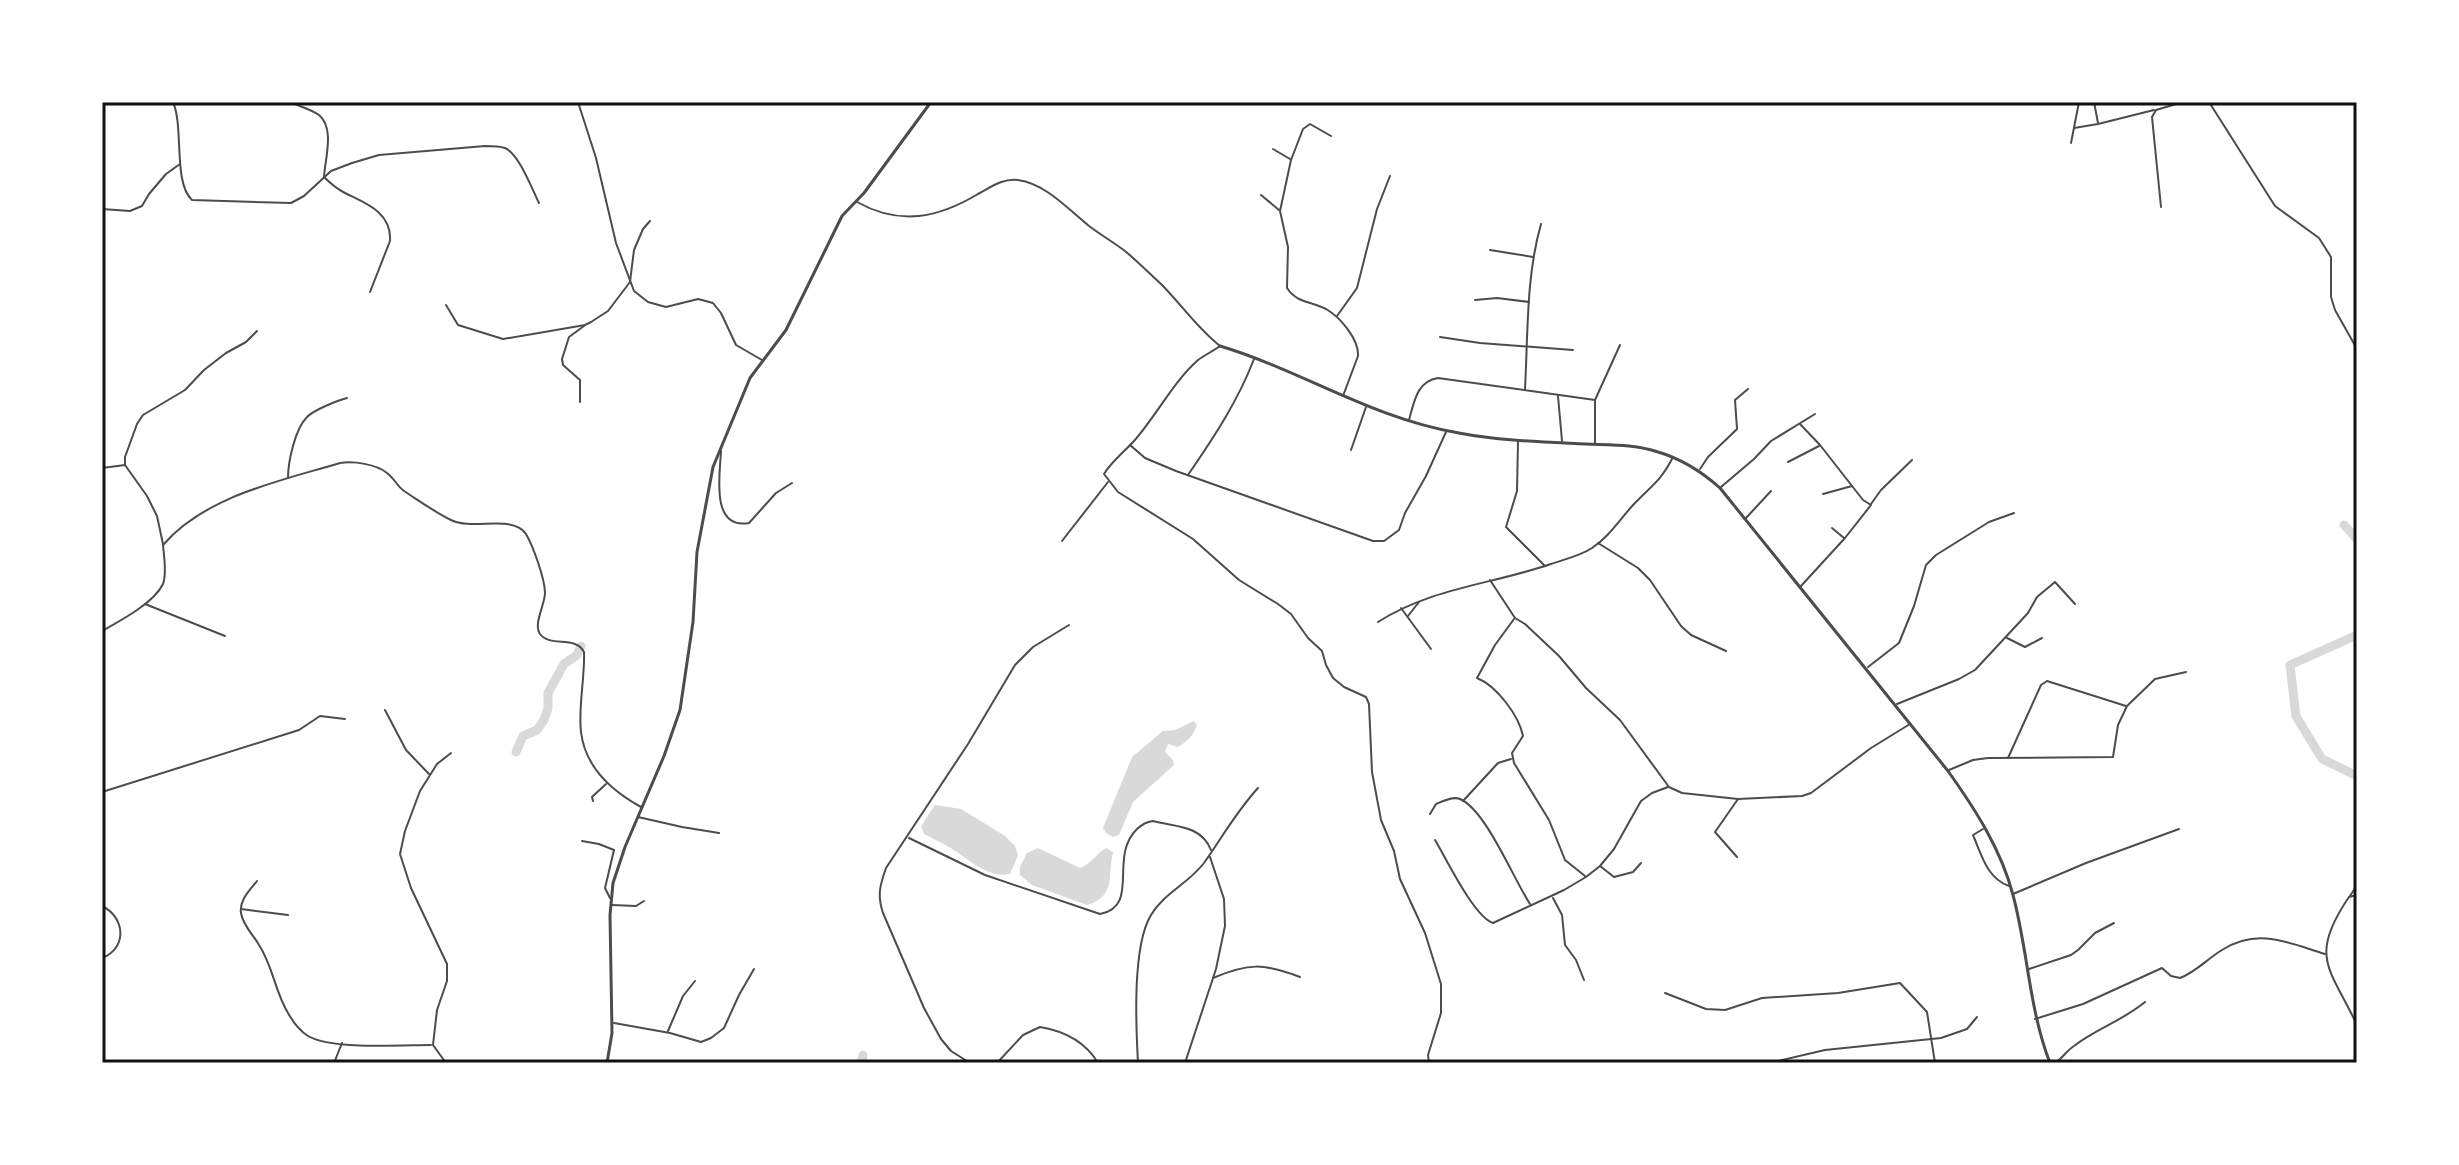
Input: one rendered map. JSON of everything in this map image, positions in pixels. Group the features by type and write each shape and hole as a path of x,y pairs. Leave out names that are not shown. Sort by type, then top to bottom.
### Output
{"street":[{"path":"173,102 186,194 192,200 291,203 340,166 379,155 485,146 509,150 539,203"},
{"path":"578,102 596,158 616,243 638,295 653,305 674,307 698,299 713,303 736,345 763,361"},
{"path":"607,1063 612,1023 611,899 617,867 680,710 693,622 697,552 711,477 750,378 786,330 842,216 864,193 931,102"},
{"path":"2071,143 2079,102"},
{"path":"2094,102 2098,124"},
{"path":"2074,128 2183,102"},
{"path":"2209,102 2275,206 2319,238 2329,251 2331,297 2357,349"},
{"path":"295,104 313,112 325,122 328,138 324,177"},
{"path":"2156,110 2152,117 2161,207"},
{"path":"1331,136 1310,124 1306,126 1291,160 1280,211 1288,247 1287,288 1299,301 1328,310 1348,330 1358,349 1343,397"},
{"path":"1273,149 1291,160"},
{"path":"102,209 130,211 142,206 166,174 181,163"},
{"path":"1336,317 1357,288 1377,209 1390,176"},
{"path":"324,177 343,192 368,203 390,234 370,292"},
{"path":"856,201 893,215 921,217 954,208 1004,181 1015,180 1034,185 1125,251 1220,346 1366,407 1446,431 1518,440 1642,447 1699,470 1720,488 1746,518 1867,668 1948,771 1985,827 2013,894 2035,1019 2052,1063 2065,1057 2075,1045 2125,1018 2145,1002"},
{"path":"1261,195 1280,211"},
{"path":"580,402 580,380 563,365 569,337 608,311 630,282 634,250 650,221"},
{"path":"1525,390 1534,257 1541,224"},
{"path":"1490,250 1534,257"},
{"path":"1475,300 1497,298 1530,303"},
{"path":"446,305 458,325 503,339 585,325"},
{"path":"102,631 130,615 163,583 163,545 157,516 125,465 125,457 140,419 185,390 204,370 257,331"},
{"path":"1440,337 1573,350"},
{"path":"1596,444 1595,400 1620,345"},
{"path":"1220,346 1189,370 1104,474 1118,492 1193,539 1239,580 1291,614 1322,651 1333,678 1366,697 1369,704 1372,772 1381,820 1394,851 1399,877 1425,933 1441,984 1443,1003 1430,1046 1429,1063"},
{"path":"1188,475 1241,392 1254,358"},
{"path":"1409,421 1418,390 1429,379 1468,381 1595,400"},
{"path":"1699,470 1737,429 1735,400 1748,389"},
{"path":"1558,394 1562,442"},
{"path":"288,480 290,458 304,420 310,414 347,398"},
{"path":"1351,450 1366,407"},
{"path":"1720,488 1771,441 1815,414"},
{"path":"1800,424 1871,505"},
{"path":"1129,445 1145,458 1188,475 1373,541 1384,541 1399,530 1446,431"},
{"path":"1518,440 1517,491 1506,527 1545,566"},
{"path":"1788,462 1820,445"},
{"path":"721,450 719,503 729,518 738,523 749,523 776,493 792,483"},
{"path":"1378,622 1421,600 1519,575 1586,552 1660,480 1673,457"},
{"path":"1801,587 1845,538 1881,490 1912,460"},
{"path":"163,545 207,509 231,497 340,463 356,462 386,471 405,491 454,522 478,525 511,523 520,527 529,540 544,583 545,601 538,628 540,634 545,639 577,644 584,652 581,732 591,761 617,793 642,807"},
{"path":"102,468 125,465"},
{"path":"1062,541 1108,482"},
{"path":"1823,494 1853,486"},
{"path":"1746,518 1771,491"},
{"path":"1867,668 1899,643 1926,565 1936,555 1989,522 2014,513"},
{"path":"1832,528 1845,538"},
{"path":"1598,543 1638,568 1691,635 1726,651"},
{"path":"1490,580 1515,618 1537,634 1579,677 1586,688 1620,720 1669,787 1682,793 1738,799 1802,796 1811,793 1871,748 1911,723"},
{"path":"1896,705 1975,670 2028,613 2037,597 2055,582 2075,604"},
{"path":"1408,617 1421,600"},
{"path":"145,603 225,636"},
{"path":"1401,608 1431,649"},
{"path":"1515,618 1495,645 1477,678 1494,687 1523,732 1512,759 1549,820 1565,860 1586,877"},
{"path":"970,1063 951,1051 941,1039 895,944 878,899 880,885 886,868 968,744 1015,665 1033,647 1069,625"},
{"path":"2007,637 2025,647 2042,638"},
{"path":"1948,771 1973,760 2113,757 2118,725 2127,706 2155,679 2186,672"},
{"path":"2007,759 2041,685 2047,681 2127,706"},
{"path":"385,710 406,750 430,774"},
{"path":"102,792 299,730 320,716 345,719"},
{"path":"446,1063 433,1045 437,1010 447,981 447,964 411,888 400,854 410,817 430,774 451,753"},
{"path":"1463,801 1498,763 1512,759"},
{"path":"593,801 592,797 607,783"},
{"path":"1435,840 1462,887 1486,921 1493,923 1586,877 1600,866 1628,828 1641,801 1669,787"},
{"path":"1138,1063 1138,972 1145,927 1158,906 1191,877 1238,810 1258,788"},
{"path":"1430,814 1436,804 1453,798 1463,801 1487,828 1531,905"},
{"path":"1737,857 1715,832 1738,799"},
{"path":"638,817 719,833"},
{"path":"908,837 985,875 1100,914 1114,909 1120,901 1124,847 1133,833 1147,822 1193,829 1208,841 1211,850"},
{"path":"1985,827 1973,835 1993,876 2011,887"},
{"path":"2013,894 2179,829"},
{"path":"582,841 614,850 605,888 611,899"},
{"path":"1185,1063 1213,978 1226,918 1221,889 1208,855"},
{"path":"1600,866 1612,878 1633,872 1641,863"},
{"path":"257,881 242,901 245,924 274,972 283,1003 294,1022 313,1038 342,1043 433,1045"},
{"path":"2357,885 2332,926 2325,954 2357,1025"},
{"path":"2349,897 2357,895"},
{"path":"1552,896 1562,915 1565,945 1576,960 1584,980"},
{"path":"611,905 636,906 644,901"},
{"path":"102,906 114,914 121,931 118,945 102,958"},
{"path":"241,908 288,915"},
{"path":"2028,970 2071,955 2095,933 2114,923"},
{"path":"2035,1019 2083,1004 2162,968 2171,976 2180,978 2196,970 2224,948 2248,940 2269,936 2325,954"},
{"path":"1213,978 1258,965 1300,977"},
{"path":"612,1023 667,1032 701,1042 718,1033 728,1021 754,969"},
{"path":"667,1032 683,996 695,981"},
{"path":"1665,993 1706,1009 1725,1010 1762,998 1838,993 1900,983 1925,1008 1935,1063"},
{"path":"1769,1063 1825,1050 1941,1038 1962,1032 1977,1017"},
{"path":"997,1063 1023,1035 1040,1027 1086,1046 1098,1063"},
{"path":"334,1063 342,1043"}],"shaded area":[{"path":"1194,721 1197,725 1187,740 1178,747 1168,744 1165,752 1174,765 1133,802 1119,835 1113,837 1106,833 1103,828 1132,757 1163,731 1175,730"},
{"path":"935,805 961,809 1005,836 1015,846 1018,855 1010,874 1001,875 985,870 924,834 921,826"},
{"path":"1038,848 1080,868 1106,848 1113,852 1109,884 1103,896 1087,905 1032,885 1020,875 1020,867 1027,853"}],"waterway":[{"path":"2344,525 2357,539"},
{"path":"2357,635 2290,665 2296,716 2322,759 2357,776"},
{"path":"516,752 523,736 537,730 544,720 548,693 564,664 577,655 581,646"},
{"path":"861,1063 863,1055"}]}
